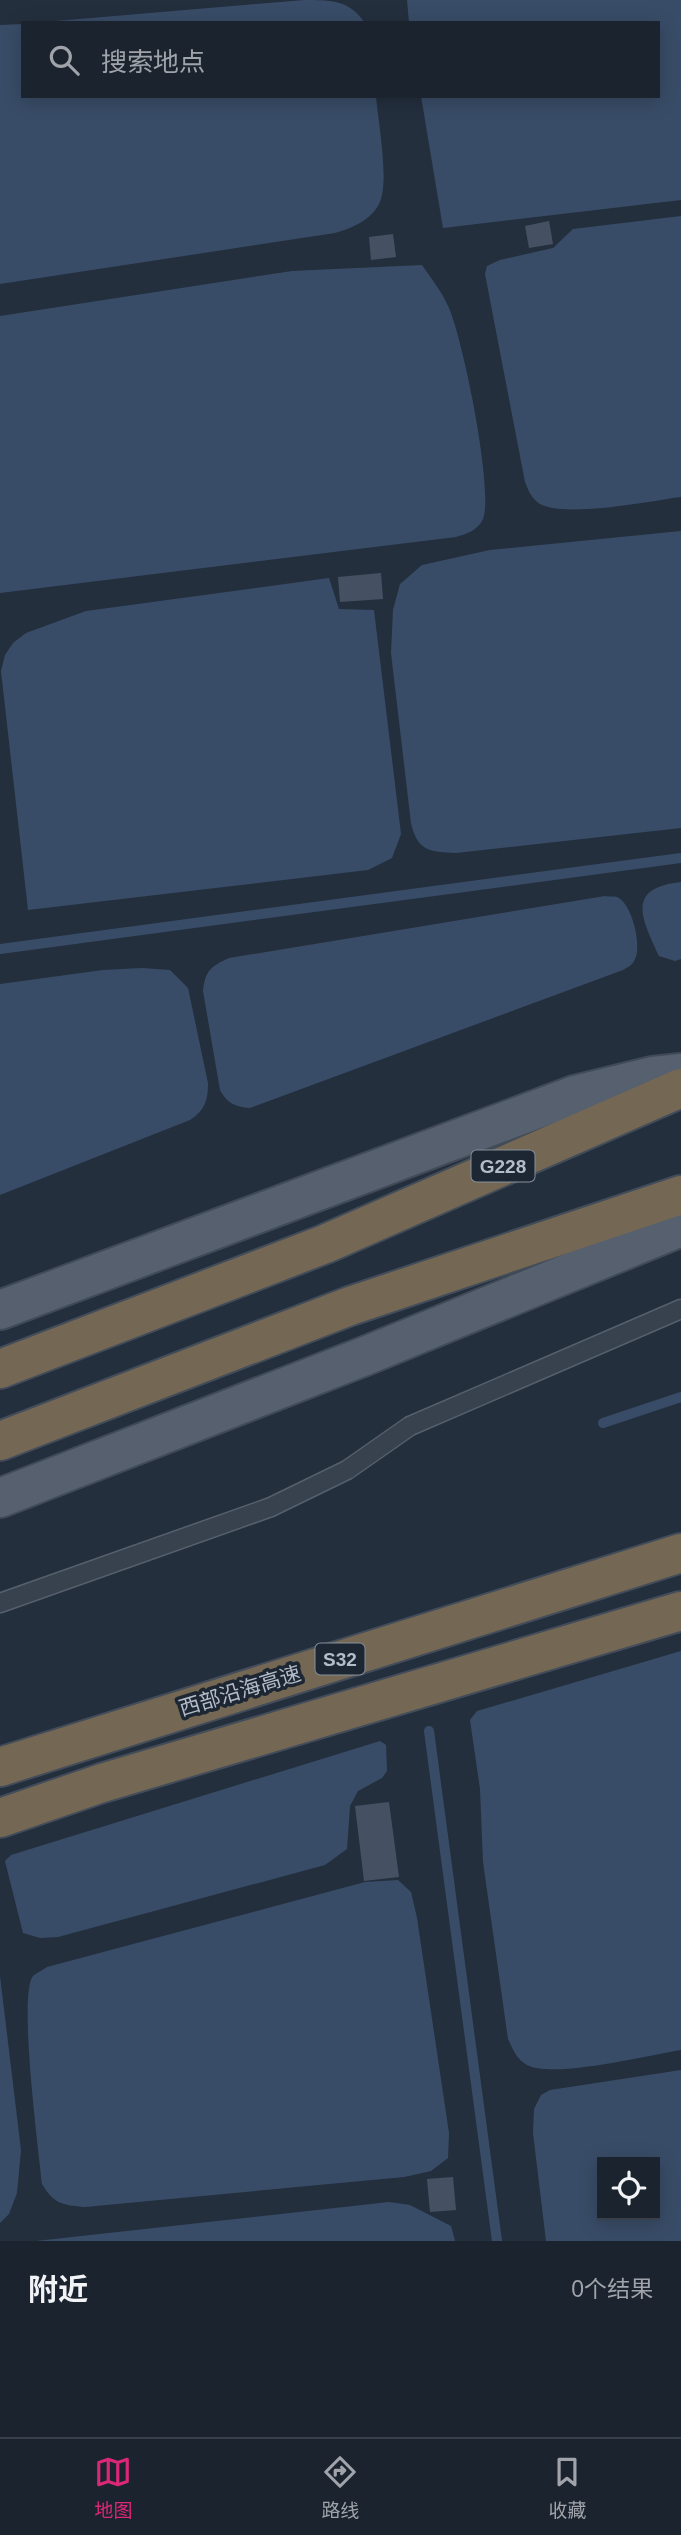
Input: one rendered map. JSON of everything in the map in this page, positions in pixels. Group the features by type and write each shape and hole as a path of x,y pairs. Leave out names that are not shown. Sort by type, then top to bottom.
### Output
{"highway":[{"name":"G228","path":"0,1369 325,1244 681,1088"},
{"path":"0,1441 350,1306 681,1195"},
{"name":"西部沿海高速","path":"0,1767 681,1553"},
{"name":"S32","path":"0,1818 102,1783 681,1611"}],"main road":[{"path":"0,1310 575,1095 653,1076 681,1073"},
{"path":"0,1498 365,1356 681,1227"}],"lane":[{"path":"0,1604 271,1507 347,1469 410,1426 681,1309"}],"water":[{"path":"323,0 346,6 364,21 56,21"},
{"path":"407,0 681,0 681,200 443,228 421,98 660,98 660,21 409,21"},
{"path":"21,24 21,98 376,98 383,167 379,204 366,219 335,233 0,284 0,25"},
{"path":"681,216 681,497 588,509 552,508 540,504 525,482 485,274 487,266 500,260 553,248 573,229"},
{"path":"422,265 443,296 454,322 476,415 485,482 485,506 482,521 474,530 456,537 0,593 0,316 292,271"},
{"path":"681,531 681,828 456,853 439,852 421,845 411,823 391,653 393,610 400,584 422,565 490,550"},
{"path":"329,578 339,609 374,610 401,834 392,858 368,870 28,910 1,671 5,655 13,643 26,633 86,611"},
{"path":"681,882 681,959 675,961 659,956 644,918 643,908 651,891 663,885"},
{"path":"605,896 617,897 622,901 634,925 637,953 633,963 623,970 250,1108 232,1104 220,1090 203,991 207,974 223,961"},
{"path":"103,970 170,970 188,988 208,1083 202,1108 190,1120 0,1195 0,984"},
{"path":"681,1651 681,2050 579,2068 540,2069 527,2065 517,2057 508,2039 483,1862 480,1789 470,1720 477,1711"},
{"path":"380,1741 386,1745 387,1771 382,1778 358,1791 350,1806 347,1849 325,1865 58,1937 40,1938 23,1933 5,1861 11,1855"},
{"path":"398,1880 411,1892 417,1918 449,2133 448,2158 431,2171 404,2177 85,2207 64,2204 51,2196 42,2184 28,2042 29,1989 33,1976 47,1967 365,1882"},
{"path":"0,1976 21,2150 17,2193 9,2214 0,2223"},
{"path":"681,2070 681,2241 546,2241 533,2133 534,2109 541,2095 550,2090"},
{"path":"389,2202 410,2205 451,2226 455,2241 36,2241"}],"building":[{"path":"549,221 553,244 529,248 525,226"},
{"path":"393,234 396,257 371,260 369,237"},
{"path":"381,573 383,599 340,602 338,577"},
{"path":"389,1802 399,1877 364,1881 355,1806"},
{"path":"453,2177 456,2210 430,2212 427,2179"}],"waterway":[{"path":"0,949 681,858"},
{"path":"603,1423 681,1397"},
{"path":"429,1731 497,2241"}]}
